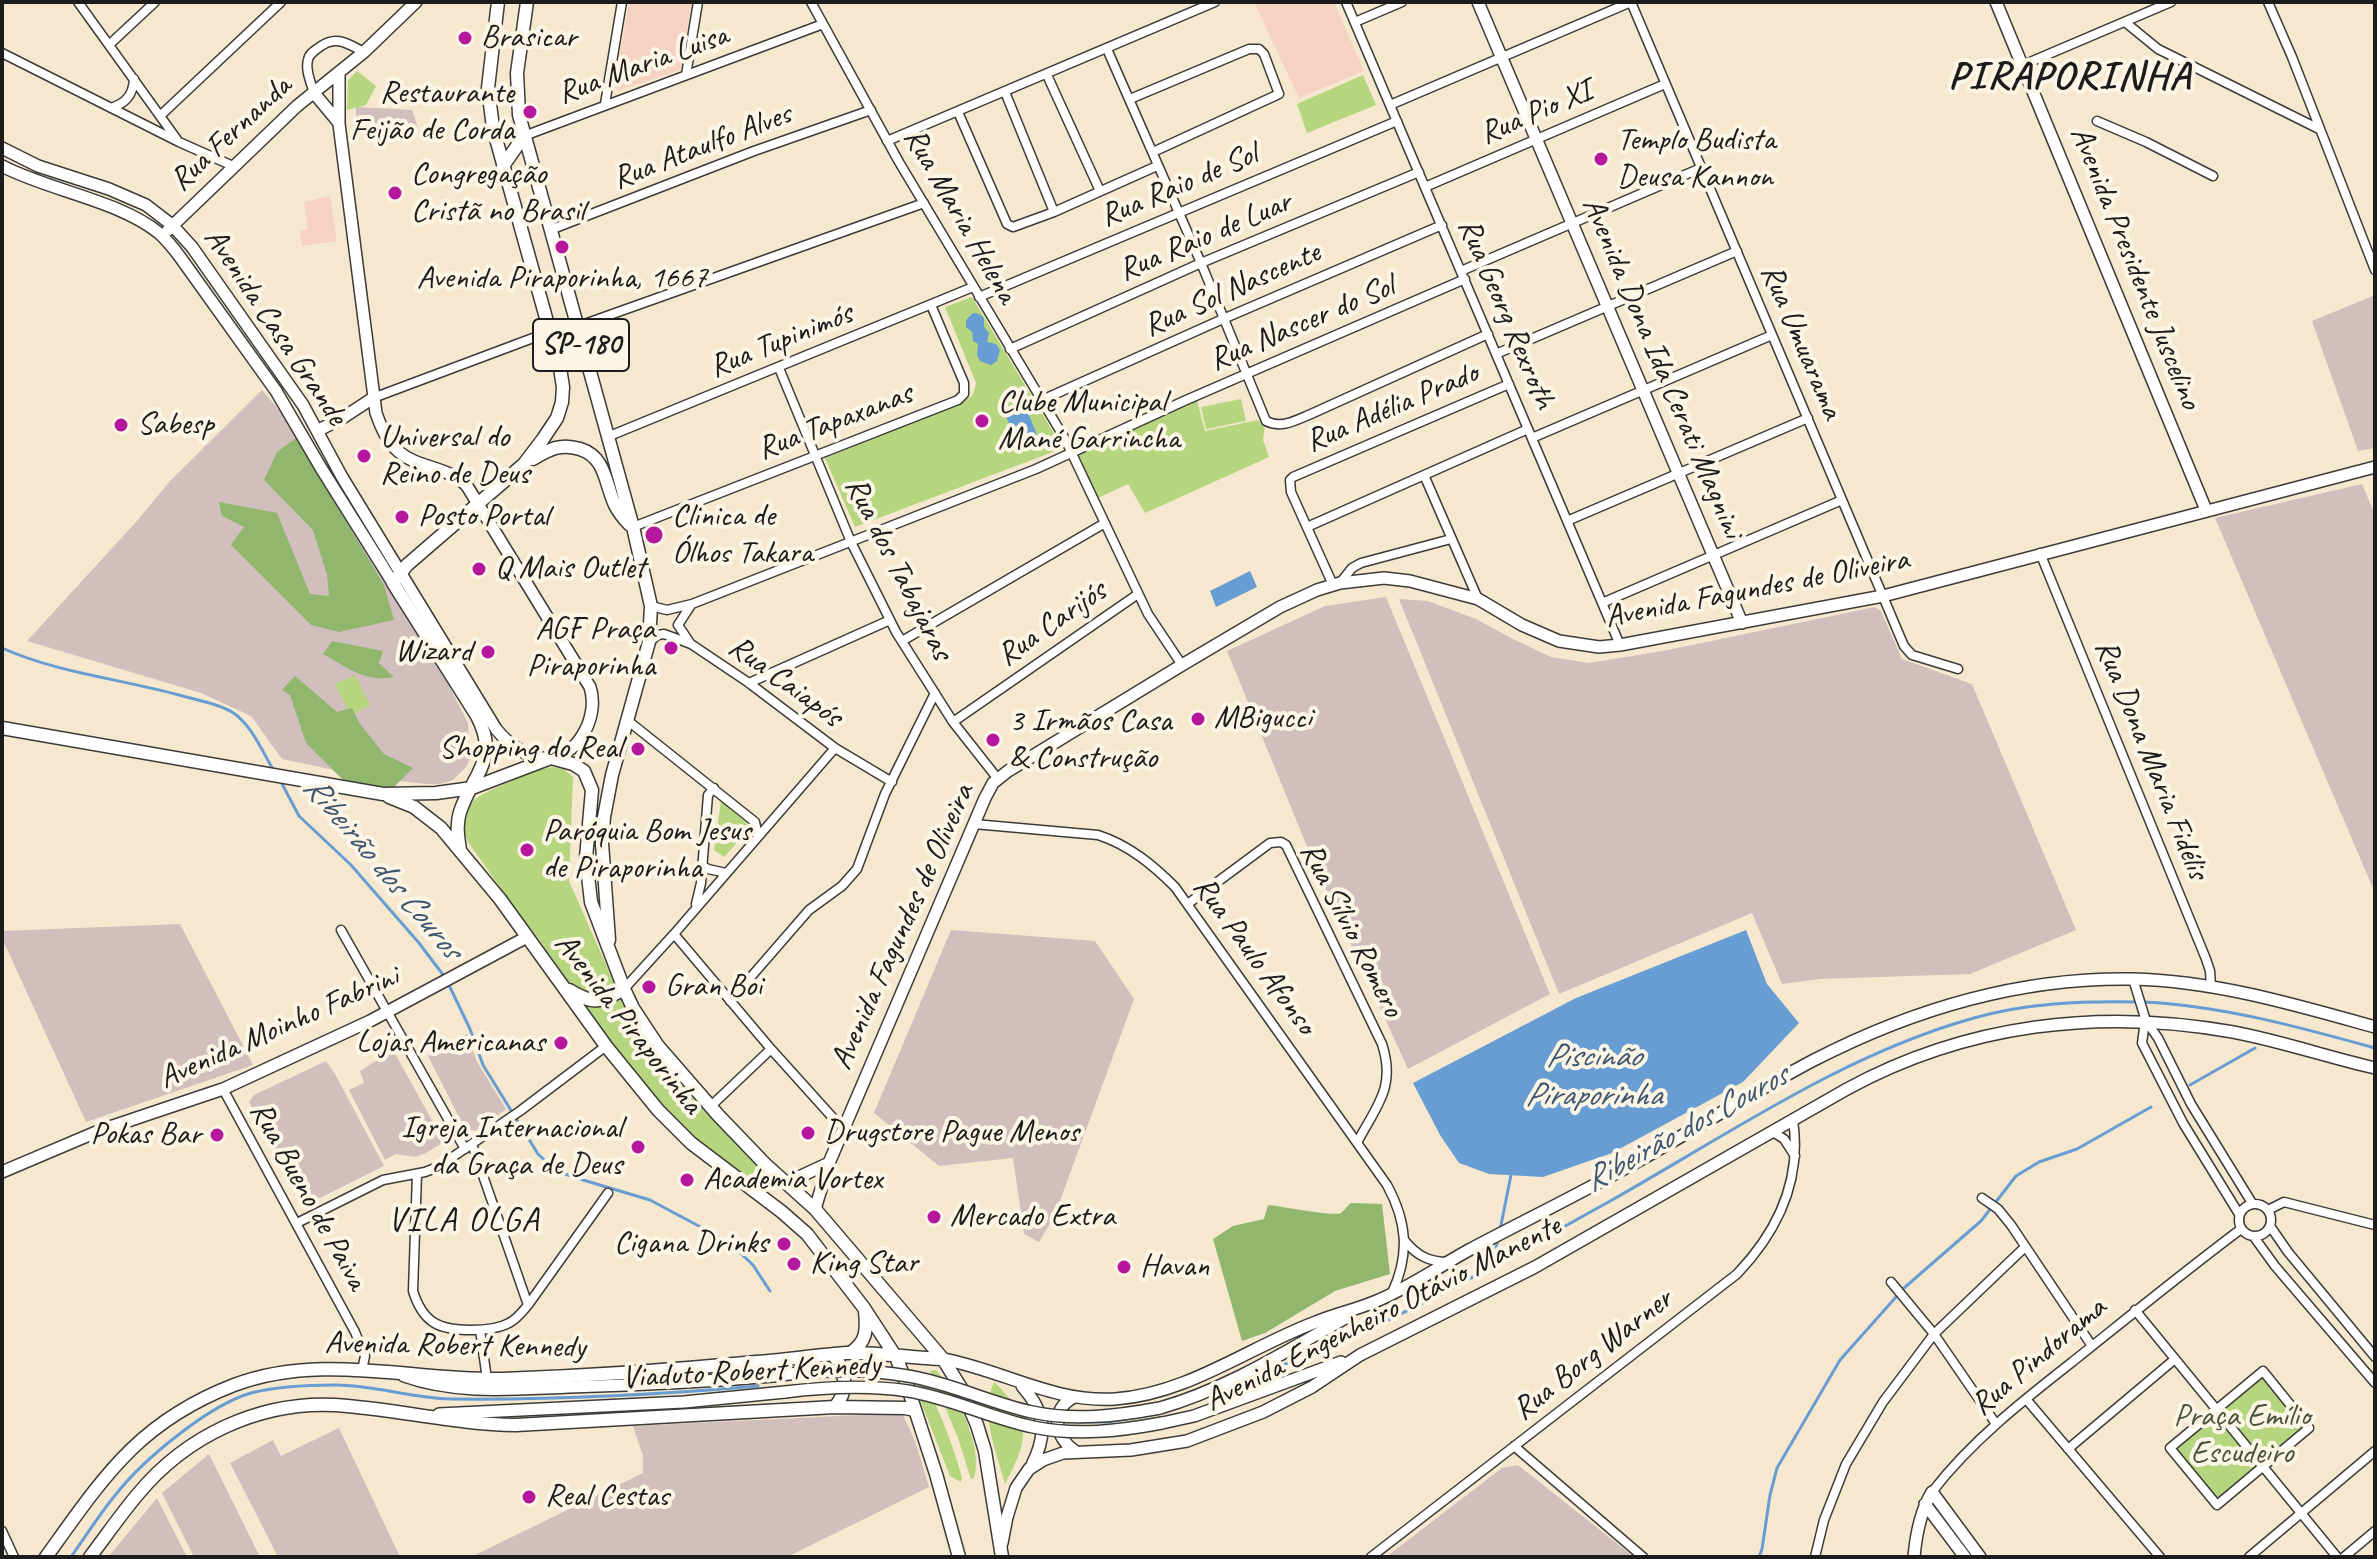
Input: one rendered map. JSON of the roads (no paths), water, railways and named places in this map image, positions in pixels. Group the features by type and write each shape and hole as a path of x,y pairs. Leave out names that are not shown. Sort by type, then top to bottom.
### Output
{"main road":[{"name":"Rua Fernanda","path":"163,237 233,166 364,52 416,2"},
{"name":"SP-180","path":"396,578 524,464 552,427 562,402 562,378 493,128 488,88 498,2"},
{"name":"Avenida Piraporinha","path":"527,2 517,73 517,103 633,527 651,606 649,642 604,817 602,843 609,951"},
{"name":"Avenida Dona Ida Cerati Magnini","path":"1478,2 1742,623"},
{"name":"Avenida Presidente Juscelino","path":"1996,2 2206,510"},
{"path":"2,728 383,794 436,793 472,788 551,758 570,748 582,736 591,714 593,696 478,503 456,476 409,458 394,447 381,425 373,398 339,124 339,73"},
{"path":"314,93 339,124"},
{"path":"503,166 524,136"},
{"name":"Avenida Casa Grande","path":"2,148 38,166 129,197 161,215 192,247 294,390 396,578 483,728 487,751 472,788"},
{"name":"Avenida Casa Grande","path":"2,166 35,182 114,209 163,237 276,391 321,468 503,738 522,751 551,758"},
{"path":"317,431 373,398"},
{"path":"524,464 560,446 589,452 603,470 615,506 633,527"},
{"name":"Avenida Fagundes de Oliveira","path":"815,1209 829,1163 890,1015 990,789 1019,763 1280,607 1337,584 1384,578 1410,581 1478,599 1510,619 1559,641 1589,646 1620,645 1883,596 2375,467"},
{"name":"Avenida Piraporinha","path":"551,758 584,771 590,782 586,858 591,902 624,989 644,1027 711,1106 815,1209 943,1359 961,1388 981,1438 1002,1554"},
{"path":"460,850 458,819 472,788"},
{"name":"Avenida Piraporinha","path":"383,794 427,816 460,850 500,899 606,1046 658,1110 691,1143 807,1234 864,1308 896,1357 936,1474 959,1557"},
{"name":"Avenida Moinho Fabrini","path":"2,1172 101,1130 223,1089 387,1012 527,937"},
{"name":"Avenida Engenheiro Otávio Manente","path":"983,1369 1033,1388 1074,1397 1117,1399 1160,1391 1238,1360 1314,1322 1374,1302 1633,1164 1811,1062 1899,1021 1955,1003 2035,986 2133,979 2211,987 2375,1027"},
{"path":"563,986 595,1002 624,989"},
{"name":"Avenida Engenheiro Otávio Manente","path":"1029,1469 1050,1457 1077,1452 1153,1447 1187,1441 1211,1434 1300,1394 1360,1355 1526,1272 1874,1074 1926,1053 1987,1036 2052,1024 2144,1017 2263,1038 2375,1068"},
{"path":"786,1183 829,1163"},
{"name":"Viaduto Robert Kennedy","path":"399,1374 424,1383 454,1388 538,1389 697,1382 855,1370 921,1378 1032,1412 1093,1417 1129,1414 1178,1403 1241,1376 1374,1302"},
{"path":"850,1353 864,1338 864,1308"},
{"name":"Avenida Robert Kennedy","path":"46,1557 106,1475 129,1449 155,1427 221,1391 259,1377 312,1370 362,1370 487,1379 755,1363 850,1353 943,1359 983,1369"},
{"path":"833,1354 842,1368 844,1379 843,1394 835,1407"},
{"name":"Viaduto Robert Kennedy","path":"415,1415 684,1402 837,1388 890,1389 935,1397 1033,1427 1094,1432 1129,1429 1194,1416 1360,1355"},
{"path":"1002,1554 1013,1495 1039,1451 1042,1427 1037,1407 1018,1382"},
{"path":"1074,1397 1063,1404 1058,1422 1062,1440 1077,1452"},
{"name":"Avenida Robert Kennedy","path":"90,1557 139,1492 167,1464 205,1437 266,1411 319,1405 488,1425 516,1425 835,1407 915,1410"},
{"path":"1932,1492 1980,1557"},
{"name":"Rua Pindorama","path":"1914,1557 1918,1526 1932,1492"},
{"path":"1925,1504 1965,1557"}],"street":[{"path":"78,2 179,142"},
{"path":"110,44 155,2"},
{"path":"161,115 281,2"},
{"path":"605,104 622,2"},
{"path":"686,75 698,2"},
{"name":"Rua Maria Helena","path":"811,2 887,141 1072,451 1148,614 1182,665"},
{"path":"887,141 1215,2"},
{"name":"Rua Georg Rexroth","path":"1346,2 1620,645"},
{"path":"1355,22 1402,2"},
{"path":"1390,105 1631,2"},
{"name":"Rua Umuarama","path":"1631,2 1908,652 1958,669"},
{"path":"2023,65 2171,2"},
{"path":"2268,2 2375,270"},
{"path":"2125,22 2158,49 2320,130"},
{"name":"Rua Maria Luisa","path":"524,136 823,24"},
{"path":"314,93 307,66 311,54 335,40 364,52"},
{"path":"1107,49 1266,421 1285,424 1488,334"},
{"path":"1130,99 1249,49 1259,49 1264,54 1279,94 1153,152"},
{"path":"2,53 233,166"},
{"path":"1047,75 1100,191"},
{"path":"111,108 125,102 131,94 134,78"},
{"name":"Rua Pio XI","path":"1425,187 1665,84"},
{"path":"1005,92 1054,212"},
{"name":"Rua Ataulfo Alves","path":"550,230 754,151 871,110"},
{"path":"958,112 1007,224 1017,227 1157,166"},
{"name":"Rua Raio de Sol","path":"979,297 1397,121"},
{"path":"2097,121 2213,176"},
{"name":"Rua Nascer do Sol","path":"651,606 667,610 692,604 1036,469 1701,168"},
{"name":"Rua Raio de Luar","path":"1010,349 1201,263 1419,172"},
{"path":"576,327 924,203"},
{"name":"Rua Sol Nascente","path":"1042,400 1442,225"},
{"path":"1496,354 1737,251"},
{"name":"Rua Tupinimós","path":"607,437 973,287"},
{"name":"Rua Tapaxanas","path":"633,527 958,400 965,390 964,383 931,305"},
{"path":"373,398 549,332"},
{"path":"1451,539 1361,563 1337,584 1307,527 1424,475 1643,391 1772,335"},
{"name":"Rua dos Tabajaras","path":"779,368 851,542 890,620 953,722 998,779"},
{"name":"Rua Adélia Prado","path":"1307,527 1291,492 1290,480 1293,477 1509,384"},
{"path":"1567,521 1808,418"},
{"path":"1424,475 1478,599"},
{"path":"1602,603 1842,500"},
{"path":"902,641 1105,523"},
{"name":"Rua Dona Maria Fidélis","path":"2040,553 2206,959 2211,987"},
{"name":"Rua Carijós","path":"953,722 1138,594"},
{"path":"691,644 678,625 692,604"},
{"path":"749,683 890,620"},
{"name":"Rua Caiapós","path":"649,642 664,634 691,644 835,748 892,782"},
{"path":"730,1001 809,910 851,878 857,869 892,782 935,693"},
{"path":"627,720 755,822 758,836"},
{"path":"624,989 835,748"},
{"path":"694,908 703,866 708,795 714,788"},
{"path":"755,822 770,821"},
{"name":"Rua Paulo Afonso","path":"974,824 1080,832 1116,841 1158,870 1189,903 1358,1141 1391,1193 1398,1208 1405,1240 1392,1293"},
{"name":"Rua Sílvio Romero","path":"1189,903 1270,843 1286,845 1387,1060 1387,1083 1358,1141"},
{"path":"703,866 726,873"},
{"path":"341,930 468,1146 528,1305"},
{"path":"674,934 771,1049 834,1119 845,1127"},
{"path":"2133,979 2144,1017 2191,1104 2252,1203"},
{"path":"2144,1017 2142,1043 2183,1123 2239,1214"},
{"path":"297,1223 383,1180 438,1167 520,1111 606,1046"},
{"path":"711,1106 771,1049"},
{"name":"Rua Bueno de Paiva","path":"223,1089 359,1341 365,1356 362,1370"},
{"name":"Rua Borg Warner","path":"1371,1557 1737,1274 1763,1243 1789,1193 1795,1156 1793,1120"},
{"path":"1773,1132 1784,1139 1795,1156"},
{"path":"417,1174 412,1282 415,1297 427,1318 453,1330 480,1330 509,1323 528,1305 608,1193"},
{"path":"1985,1199 1998,1209 2092,1346"},
{"path":"2268,1210 2284,1202 2375,1225"},
{"path":"2258,1204 2268,1210 2270,1226 2262,1235 2247,1235 2241,1229 2239,1214 2247,1205 2258,1204"},
{"path":"2270,1226 2375,1357"},
{"name":"Rua Pindorama","path":"1932,1492 1996,1424 2135,1310 2241,1229"},
{"path":"2254,1237 2375,1383"},
{"path":"1405,1240 1412,1249 1428,1259 1448,1262"},
{"path":"1815,1557 1824,1520 1853,1450 1883,1402 1934,1334 2025,1247"},
{"path":"1893,1284 1934,1334 1996,1424"},
{"path":"2135,1310 2337,1557"},
{"path":"480,1330 487,1379"},
{"path":"2350,1353 2363,1342"},
{"path":"2068,1449 2175,1359"},
{"path":"2263,1371 2309,1428 2263,1467 2217,1505 2170,1449 2215,1408 2263,1371"},
{"path":"2026,1399 2160,1557"},
{"path":"1514,1446 1643,1557"},
{"path":"2249,1557 2375,1451"},
{"path":"2,1531 5,1547 14,1557"},
{"path":"2344,1557 2375,1531"}],"water":[{"path":"973,313 984,318 984,327 989,333 987,342 996,344 1000,350 997,361 991,365 980,361 978,344 966,327 966,320"},
{"path":"1024,403 1038,437 1018,446 1004,411"},
{"path":"1250,571 1257,587 1216,607 1210,591"},
{"name":"Piscinão Piraporinha","path":"1746,930 1767,984 1799,1023 1743,1082 1612,1153 1543,1177 1489,1174 1459,1163 1440,1135 1413,1083 1576,998"}],"waterway":[{"name":"Ribeirão dos Couros","path":"2,648 45,664 157,689 226,709 239,717 251,731 274,771"},
{"name":"Ribeirão dos Couros","path":"280,780 299,816 351,865 444,976"},
{"name":"Ribeirão dos Couros","path":"448,983 483,1065 538,1154 555,1170 650,1200 710,1232 732,1245 753,1265 770,1291"},
{"name":"Ribeirão dos Couros","path":"1237,1384 1351,1337 1445,1292 1788,1098 1879,1052 1926,1033 2014,1009 2075,1003 2136,1002"},
{"name":"Ribeirão dos Couros","path":"2144,1002 2232,1013 2375,1048"},
{"path":"2190,1085 2255,1048"},
{"path":"1759,1557 1777,1468 1840,1360 1904,1288 1981,1221 2016,1176 2039,1162 2077,1149 2151,1107"},
{"path":"1500,1230 1511,1175"},
{"path":"1493,1265 1498,1238"},
{"path":"71,1557 111,1501 143,1465 197,1421 234,1399 251,1393 293,1386 336,1385 435,1398 527,1399 758,1386"},
{"name":"Ribeirão dos Couros","path":"1079,1422 1106,1422 1151,1415"}],"place":[{"name":"Brasicar","path":"465,38"},
{"name":"Restaurante Feijão de Corda","path":"530,112"},
{"name":"Templo Budista Deusa Kannon","path":"1601,159"},
{"name":"Congregação Cristã no Brasil","path":"395,193"},
{"name":"Avenida Piraporinha, 1667","path":"562,247"},
{"name":"Clube Municipal Mané Garrincha","path":"982,421"},
{"name":"Sabesp","path":"121,425"},
{"name":"Universal do Reino de Deus","path":"364,456"},
{"name":"Posto Portal","path":"402,517"},
{"name":"Clinica de Ólhos Takara","path":"654,535"},
{"name":"Q Mais Outlet","path":"479,569"},
{"name":"AGF Praça Piraporinha","path":"671,648"},
{"name":"Wizard","path":"488,652"},
{"name":"MBigucci","path":"1198,719"},
{"name":"3 Irmãos Casa & Construção","path":"993,740"},
{"name":"Shopping do Real","path":"638,749"},
{"name":"Paróquia Bom Jesus de Piraporinha","path":"527,850"},
{"name":"Gran Boi","path":"649,987"},
{"name":"Lojas Americanas","path":"561,1043"},
{"name":"Drugstore Pague Menos","path":"808,1133"},
{"name":"Pokas Bar","path":"217,1135"},
{"name":"Igreja Internacional da Graça de Deus","path":"638,1147"},
{"name":"Academia Vortex","path":"687,1180"},
{"name":"Mercado Extra","path":"934,1217"},
{"name":"Cigana Drinks","path":"784,1244"},
{"name":"King Star","path":"794,1264"},
{"name":"Havan","path":"1124,1267"},
{"name":"Real Cestas","path":"529,1497"}],"district":[{"name":"PIRAPORINHA","path":"2070,78"},
{"name":"VILA OLGA","path":"464,1221"}],"park label":[{"name":"Praça Emílio Escudeiro","path":"2242,1436"}]}
